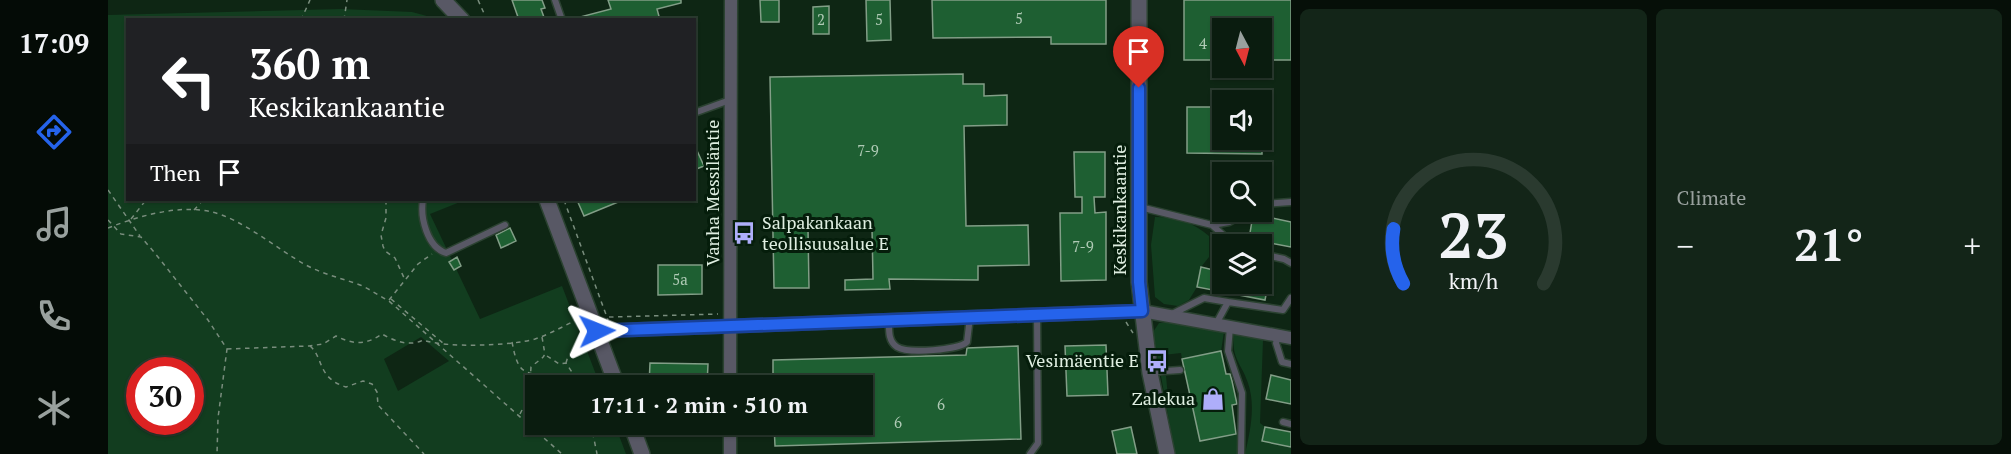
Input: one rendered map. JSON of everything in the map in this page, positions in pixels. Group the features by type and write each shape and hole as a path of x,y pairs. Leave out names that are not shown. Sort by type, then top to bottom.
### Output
{"street":[{"path":"443,0 460,18"},
{"path":"460,0 467,18"},
{"name":"Vanha Messiläntie","path":"730,375 731,0"},
{"name":"Keskikankaantie","path":"1139,0 1139,207 1142,311 1150,372 1167,454"},
{"path":"547,201 590,313 604,331 614,375"},
{"path":"604,331 731,320 889,320 1142,311 1291,338"},
{"path":"635,435 642,454"},
{"path":"730,435 730,454"}],"lane":[{"path":"555,0 561,18"},
{"path":"696,112 731,100"},
{"path":"423,201 421,211 435,247 446,253 505,225"},
{"path":"1272,203 1291,202"},
{"path":"1139,207 1212,225 1229,222"},
{"path":"1212,225 1222,234"},
{"path":"1272,256 1291,263"},
{"path":"1171,315 1204,298 1283,310 1291,298"},
{"path":"1216,324 1228,302"},
{"path":"1030,454 1038,442 1037,315"},
{"path":"889,320 889,335 898,347 906,350 957,349 967,342 969,317"},
{"path":"1230,326 1228,351 1242,393 1241,454"},
{"path":"1278,336 1276,343 1282,362 1291,364"},
{"path":"1150,372 1180,370"},
{"path":"1283,422 1291,424"}],"path":[{"path":"302,18 310,0"},
{"path":"344,18 347,0"},
{"path":"478,0 486,18"},
{"path":"108,190 141,237 208,320 227,349 218,418 218,454"},
{"path":"130,220 145,201"},
{"path":"194,210 202,201"},
{"path":"386,201 386,218 381,235 383,246 385,251 395,258 405,280"},
{"path":"564,201 607,317 604,331"},
{"path":"108,228 130,220 194,210 214,212 271,242 321,273 362,286 390,300 445,345"},
{"path":"108,220 121,234 141,237"},
{"path":"390,300 418,264 433,253 435,247"},
{"path":"390,300 437,345 562,454"},
{"path":"227,349 309,346 323,344 336,336 352,344 370,342 382,334 393,340 416,344 423,340 437,345 512,342 542,336 590,313"},
{"path":"607,317 731,320"},
{"path":"519,415 529,396 531,367 542,362 545,355 542,336"},
{"path":"512,342 515,361 520,369 530,374 542,375"},
{"path":"309,346 315,350 323,370 335,382 346,387 367,382 376,388 378,405 424,454"},
{"path":"545,355 560,364 566,363"},
{"path":"568,356 566,363 573,375"},
{"path":"593,435 597,454"}],"green space":[{"path":"341,9 412,12 434,18 126,18 126,201 462,201 430,214 480,319 562,286 596,375 525,375 525,435 619,435 626,454 108,454 108,15","holes":["421,337 449,361 398,391 384,359"]},
{"path":"1155,217 1184,221 1209,236 1209,257 1201,267 1197,287 1189,300 1178,306 1164,304 1155,297 1151,245"},
{"path":"1169,322 1224,332 1221,351 1182,359 1181,353 1163,355 1164,365 1159,365 1153,332 1159,323"},
{"path":"1234,335 1263,340 1260,423 1265,427 1262,440 1291,447 1291,454 1245,454 1252,401 1246,376 1234,350"},
{"path":"1161,376 1166,376 1168,397 1189,394 1200,441 1238,433 1237,454 1175,454"}],"building":[{"path":"512,0 542,0 545,8 541,9 544,18 518,18"},
{"path":"608,0 681,0 681,3 657,9 659,18 580,18 611,9"},
{"path":"760,0 779,0 779,22 761,22"},
{"path":"866,0 890,0 891,40 867,41"},
{"path":"932,0 1106,0 1106,44 1051,44 1051,37 933,38"},
{"path":"1184,0 1291,0 1291,60 1272,60 1272,18 1212,18 1212,60 1184,60"},
{"path":"829,6 829,34 813,34 813,7"},
{"path":"963,74 963,84 984,84 984,96 1007,95 1007,125 964,126 966,226 1028,225 1029,265 978,266 978,280 889,279 890,289 845,290 845,280 873,279 872,228 808,229 809,288 774,288 770,77"},
{"path":"1187,107 1212,107 1212,150 1262,150 1262,154 1187,153"},
{"path":"696,148 704,166 696,169"},
{"path":"1074,152 1105,152 1105,197 1094,197 1095,213 1106,212 1106,280 1061,281 1060,213 1082,213 1082,197 1075,197"},
{"path":"577,201 621,201 584,216"},
{"path":"1272,218 1291,222 1291,247 1272,243 1272,234 1250,234 1252,222 1272,222"},
{"path":"510,228 516,241 501,248 496,235"},
{"path":"457,257 461,266 454,270 449,262"},
{"path":"658,265 702,265 702,294 658,295"},
{"path":"1201,267 1212,270 1212,290 1197,287"},
{"path":"1234,294 1266,294 1265,300"},
{"path":"1106,345 1108,395 1067,396 1065,346"},
{"path":"1018,346 1021,439 775,446 774,435 873,435 873,375 773,375 773,360 966,355 967,348"},
{"name":"Zalekua","path":"1221,351 1226,374 1230,374 1237,404 1232,405 1236,434 1200,441 1182,359"},
{"path":"650,363 708,364 708,375 649,375"},
{"path":"1271,375 1291,380 1291,404 1266,399"},
{"path":"1131,427 1137,454 1117,454 1112,431"},
{"path":"1265,427 1291,432 1291,447 1262,441"}],"place":[{"name":"Salpakankaan teollisuusalue E","path":"744,233"},
{"name":"Vesimäentie E","path":"1157,361"},
{"name":"Zalekua","path":"1213,399"}],"route":[{"path":"597,331 1142,311 1139,282 1139,88"}]}
